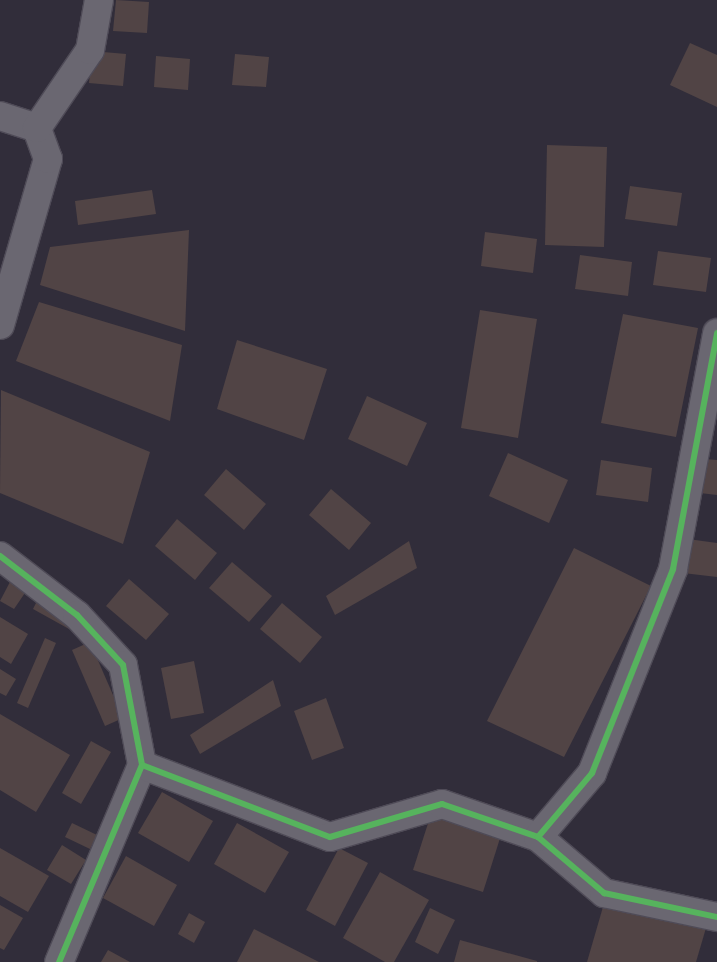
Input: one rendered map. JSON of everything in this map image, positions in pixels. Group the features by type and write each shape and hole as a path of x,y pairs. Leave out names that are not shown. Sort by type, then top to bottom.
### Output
{"street":[{"path":"37,128 90,50 99,0"},
{"path":"0,116 37,128"},
{"path":"0,325 48,159 37,128"},
{"path":"538,837 592,773 673,569 717,333"},
{"path":"0,556 77,615 124,665 142,765 59,962"},
{"path":"142,765 330,837 442,804 538,837 604,893 717,917"}],"building":[{"path":"116,0 149,2 147,33 113,31"},
{"path":"690,43 717,55 717,107 670,85"},
{"path":"92,51 126,54 123,86 89,83"},
{"path":"235,54 269,57 266,87 232,85"},
{"path":"156,56 190,59 188,90 154,87"},
{"path":"547,145 607,147 604,247 545,245"},
{"path":"630,186 682,193 677,226 625,219"},
{"path":"152,190 156,214 78,225 75,201"},
{"path":"189,230 185,331 40,285 50,247"},
{"path":"485,232 537,239 533,273 481,266"},
{"path":"658,251 711,258 706,292 653,285"},
{"path":"580,255 632,262 628,296 575,289"},
{"path":"39,302 182,345 170,421 16,361"},
{"path":"480,310 537,319 518,438 461,428"},
{"path":"623,314 698,328 676,437 601,423"},
{"path":"237,340 327,369 304,440 217,409"},
{"path":"1,390 150,452 123,544 0,493"},
{"path":"367,396 427,423 407,466 348,439"},
{"path":"508,453 568,480 549,523 489,496"},
{"path":"705,459 717,460 717,495 700,493"},
{"path":"601,460 652,468 648,502 596,495"},
{"path":"226,469 266,504 244,530 204,495"},
{"path":"331,489 371,523 349,550 309,515"},
{"path":"177,519 217,553 195,580 155,546"},
{"path":"688,539 717,543 717,577 683,573"},
{"path":"409,541 417,568 335,615 326,596"},
{"path":"574,548 651,586 564,757 487,721"},
{"path":"232,562 272,596 249,622 209,588"},
{"path":"129,579 169,614 146,640 106,606"},
{"path":"11,580 27,590 14,609 0,601"},
{"path":"38,599 74,619 69,629 33,609"},
{"path":"282,603 322,637 300,663 260,629"},
{"path":"0,617 28,634 11,664 0,657"},
{"path":"45,638 56,643 28,708 17,703"},
{"path":"90,642 123,718 105,726 72,650"},
{"path":"194,661 204,713 171,719 161,668"},
{"path":"0,669 16,679 6,696 0,693"},
{"path":"273,680 281,706 200,754 190,735"},
{"path":"326,698 344,748 312,760 294,711"},
{"path":"0,714 70,755 36,812 0,790"},
{"path":"91,741 111,752 81,804 62,793"},
{"path":"162,792 213,821 189,862 138,833"},
{"path":"432,811 502,832 483,892 413,870"},
{"path":"72,823 97,835 90,849 65,837"},
{"path":"237,823 289,852 265,893 214,864"},
{"path":"62,845 86,860 71,884 47,870"},
{"path":"0,848 49,876 28,912 0,896"},
{"path":"339,848 368,863 335,926 306,910"},
{"path":"126,856 177,885 154,926 103,898"},
{"path":"380,872 429,900 394,962 385,962 343,938"},
{"path":"605,900 706,928 696,962 587,962"},
{"path":"0,905 23,918 4,950 0,948"},
{"path":"430,908 455,920 438,954 415,942"},
{"path":"189,913 205,922 194,943 178,934"},
{"path":"254,929 319,962 237,962"},
{"path":"460,940 537,961 537,962 454,962"},
{"path":"108,950 130,962 101,962"}],"cycle path":[{"path":"538,837 592,773 673,569 717,333"},
{"path":"0,556 77,615 123,665 142,765 59,962"},
{"path":"142,765 330,837 442,804 538,837 604,893 717,917"}]}
